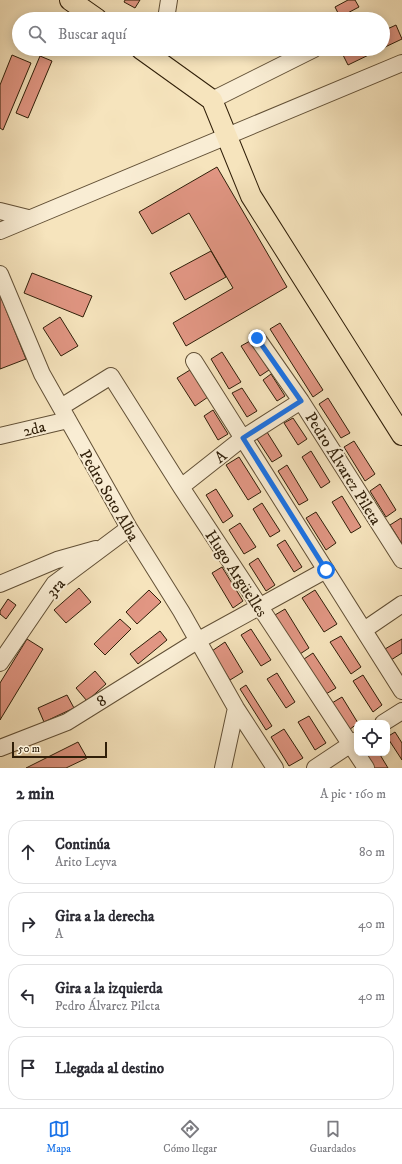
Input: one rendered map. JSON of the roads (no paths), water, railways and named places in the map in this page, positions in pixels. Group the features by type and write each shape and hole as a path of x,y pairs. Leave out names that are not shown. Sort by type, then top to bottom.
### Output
{"main road":[{"path":"70,0 87,12"},
{"path":"155,56 212,100 250,196 402,435"}],"street":[{"path":"167,12 169,0"},
{"path":"212,100 300,56"},
{"path":"0,230 402,63"},
{"path":"0,211 28,218"},
{"name":"Pedro Soto Alba","path":"0,274 42,374 64,414 129,528 181,611 236,708 275,768"},
{"name":"Pedro Álvarez Pileta","path":"257,338 301,401 402,560"},
{"path":"194,361 402,692"},
{"name":"2da","path":"0,436 64,414 111,376"},
{"name":"Hugo Argüelles","path":"111,376 180,487 259,606 354,743"},
{"name":"A","path":"180,487 243,438 301,401"},
{"name":"3ra","path":"0,663 54,584 129,528"},
{"path":"0,584 57,560 105,546"},
{"name":"8","path":"0,748 67,722 197,641 326,570"},
{"path":"364,630 402,604"},
{"path":"223,768 236,708"},
{"path":"388,720 402,711"},
{"path":"315,768 354,743"},
{"name":"Hugo Argüelles","path":"360,756 366,768"}]}
